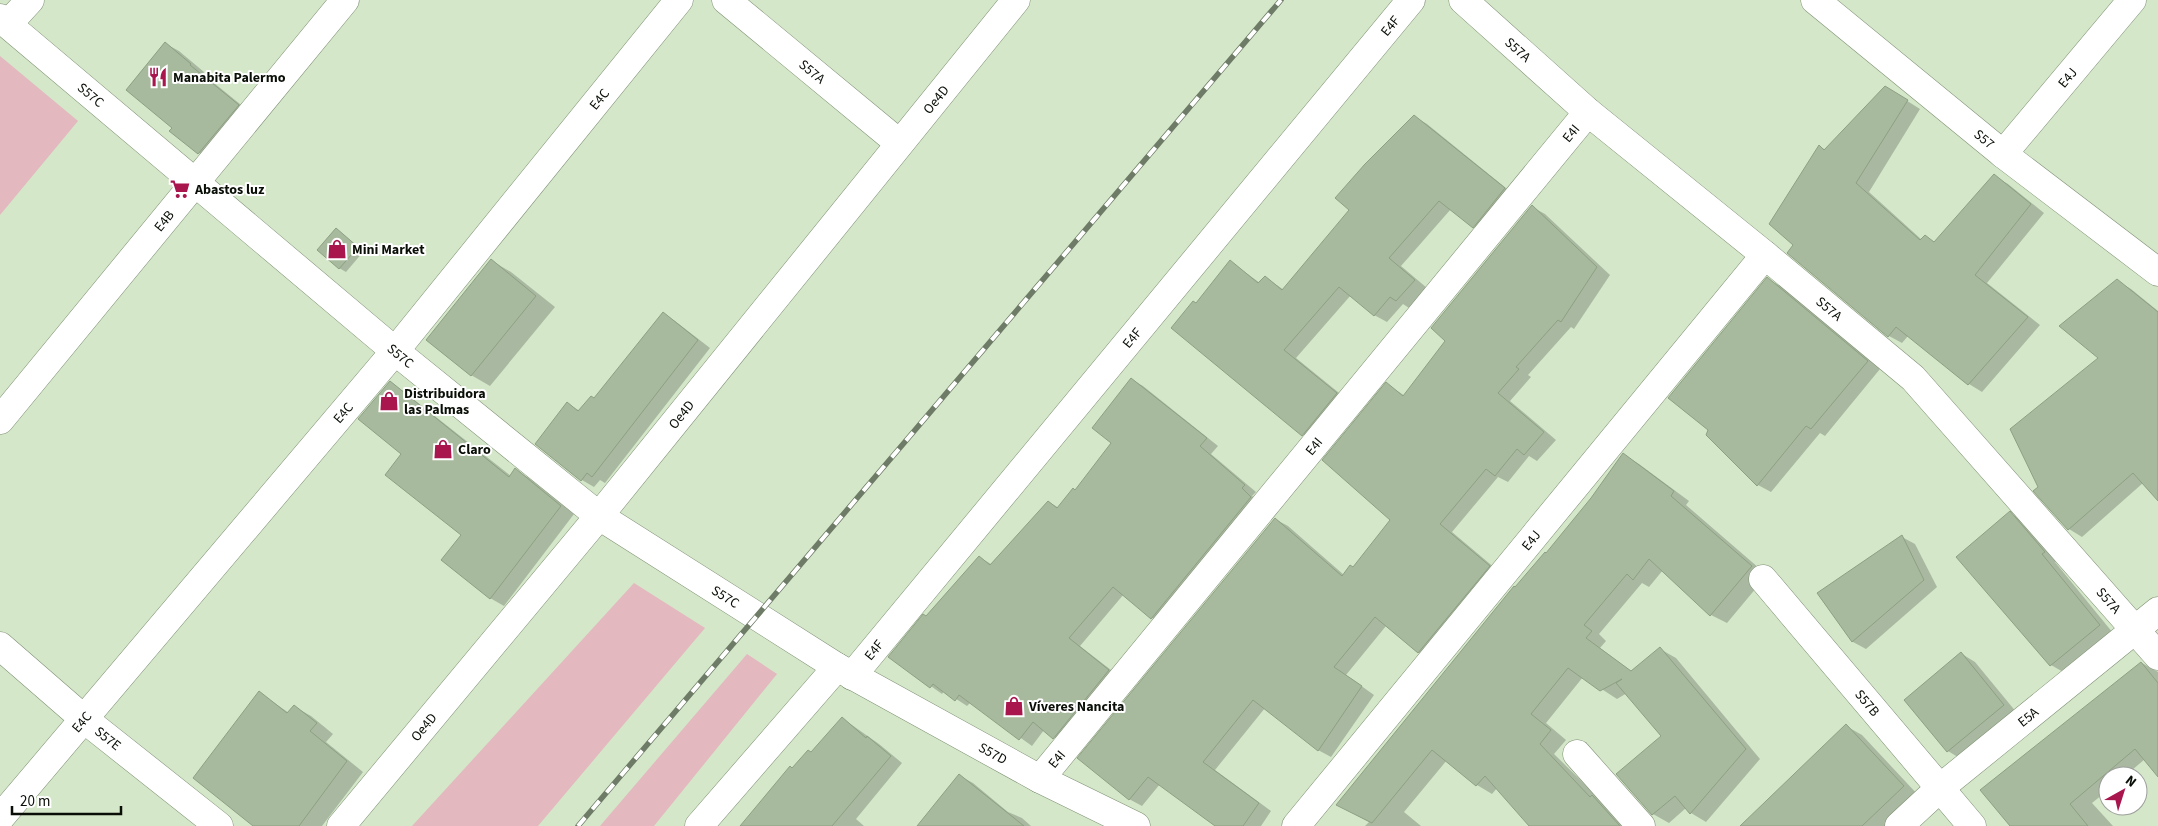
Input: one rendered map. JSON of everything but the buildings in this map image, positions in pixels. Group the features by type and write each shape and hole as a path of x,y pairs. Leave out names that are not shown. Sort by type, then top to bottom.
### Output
{"street":[{"path":"4,21 30,0"},
{"name":"E4B","path":"0,420 345,0"},
{"name":"E4C","path":"0,818 394,351 679,0"},
{"name":"S57A","path":"726,0 899,144"},
{"name":"Oe4D","path":"341,826 599,516 1016,0"},
{"name":"E4F","path":"699,826 845,672 1411,0"},
{"name":"S57A","path":"1463,0 1588,112 1913,378 2158,656"},
{"name":"S57","path":"1815,0 2003,154 2158,272"},
{"name":"E4J","path":"2003,154 2132,0"},
{"name":"S57C","path":"4,21 394,351 599,516 845,672"},
{"name":"E4I","path":"1040,780 1588,112"},
{"name":"E4J","path":"1296,826 1765,255"},
{"name":"S57B","path":"1763,579 1972,826"},
{"name":"E5A","path":"1899,826 1940,788 2158,611"},
{"name":"S57E","path":"0,646 84,719 219,826"},
{"name":"S57D","path":"845,672 1040,780 1136,826"},
{"path":"1577,754 1641,826"}],"shaded area":[{"path":"0,56 78,121 0,215"},
{"path":"634,583 705,628 538,826 412,826"},
{"path":"747,654 777,674 654,826 600,826"}],"railway":[{"path":"578,826 1281,0"}],"place":[{"name":"Manabita Palermo","path":"158,77"},
{"name":"Abastos luz","path":"180,189"},
{"name":"Mini Market","path":"337,249"},
{"name":"Distribuidora las Palmas","path":"389,401"},
{"name":"Claro","path":"443,449"},
{"name":"Víveres Nancita","path":"1014,706"}]}
